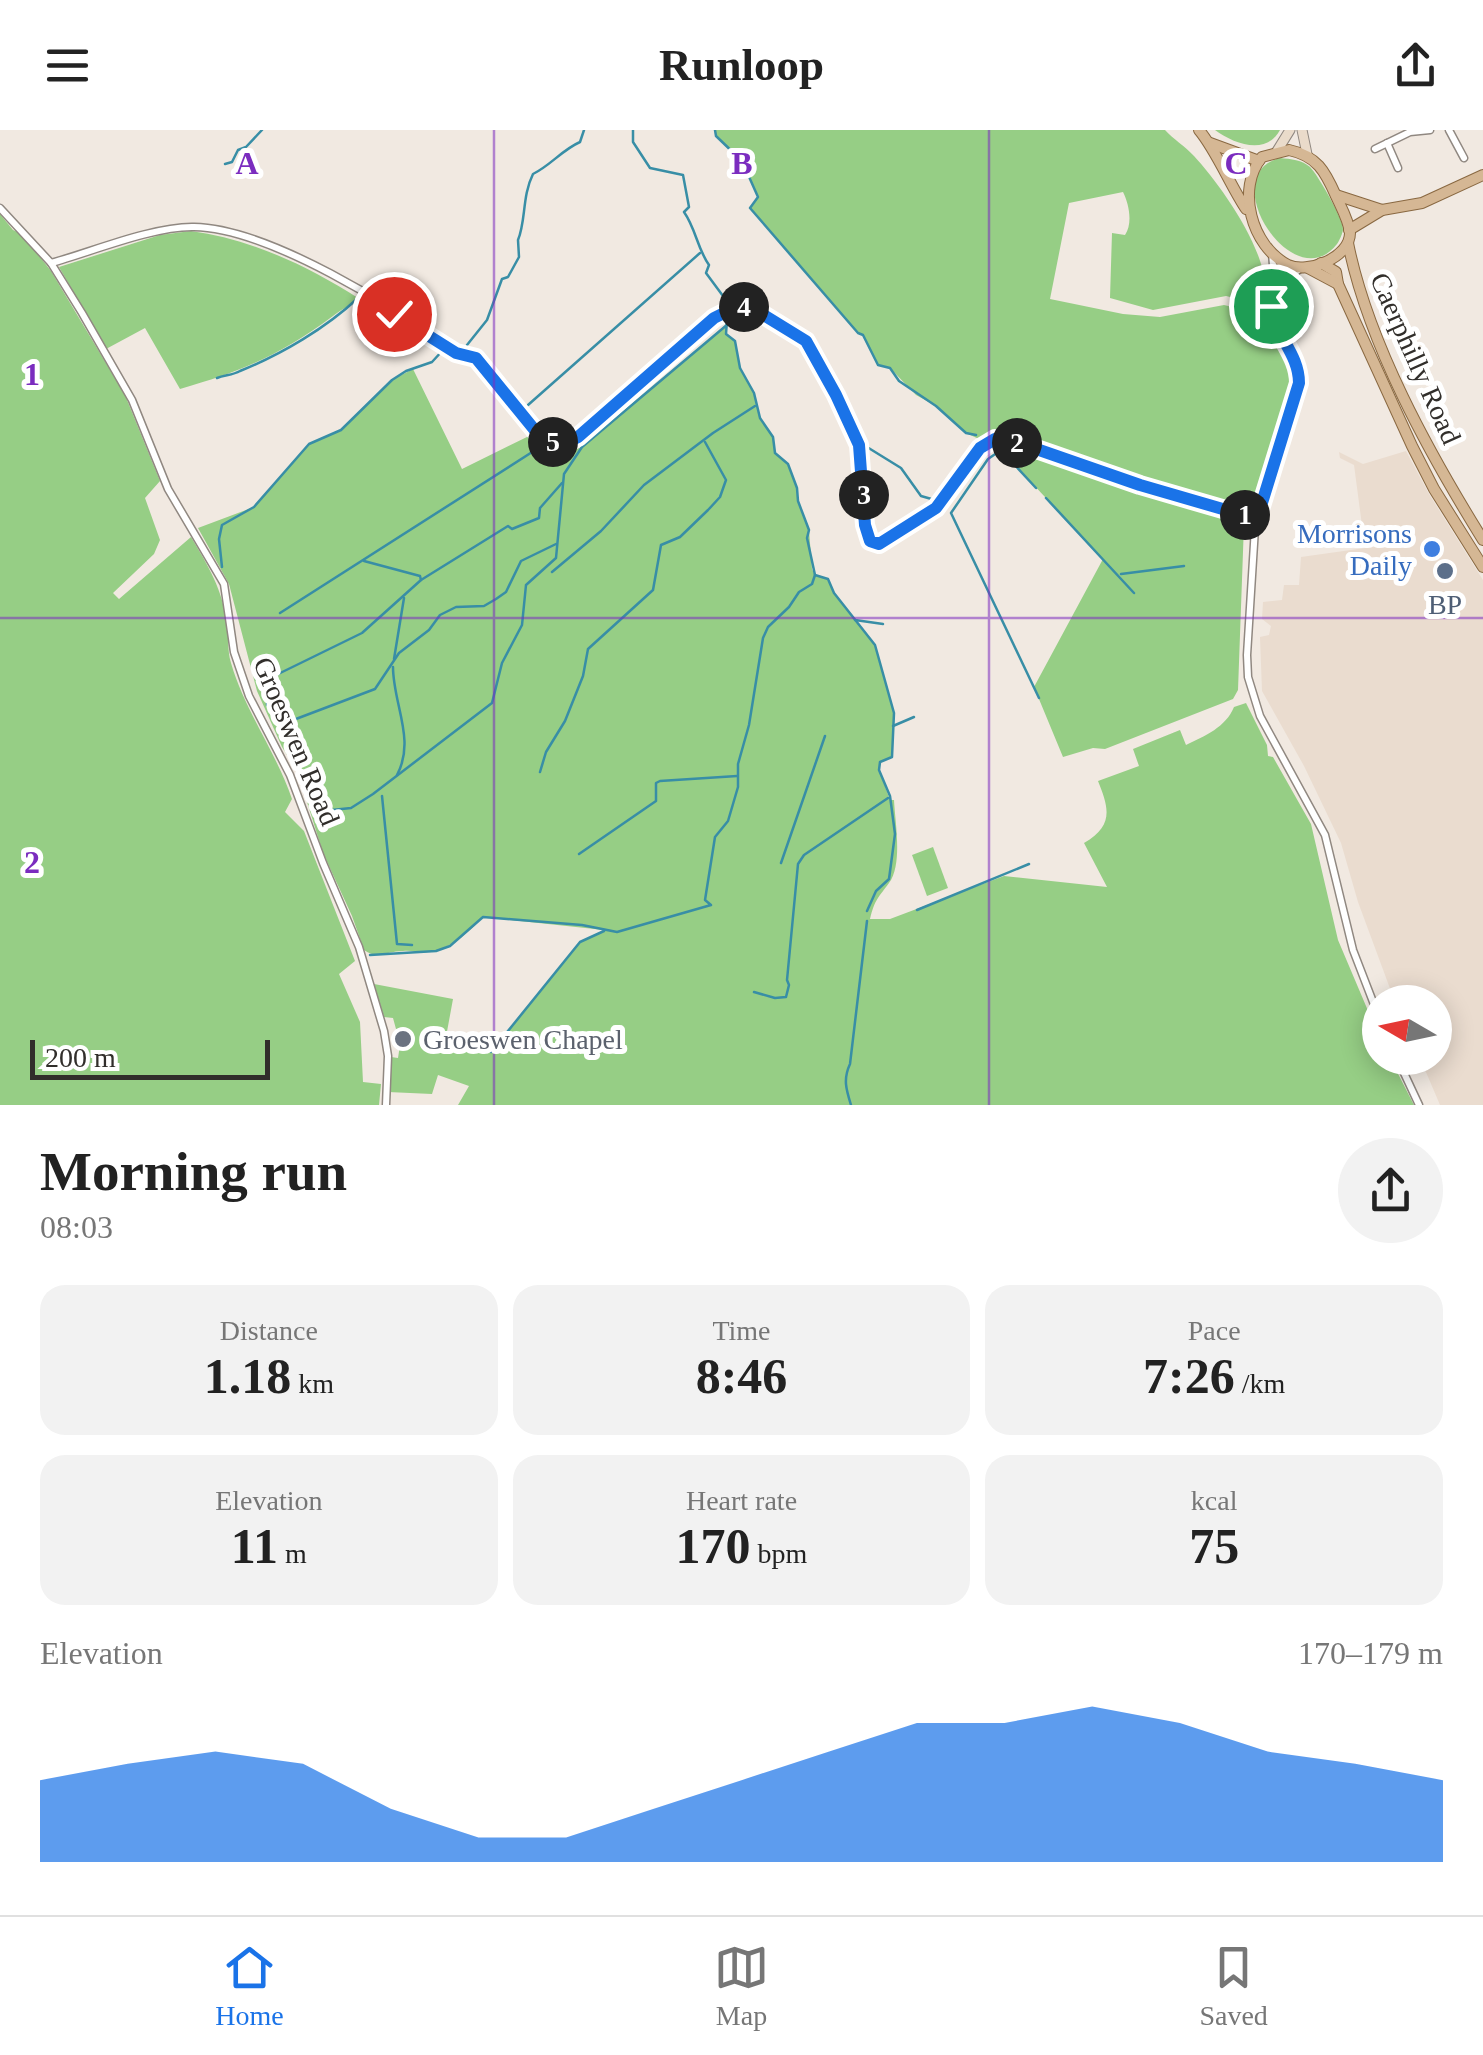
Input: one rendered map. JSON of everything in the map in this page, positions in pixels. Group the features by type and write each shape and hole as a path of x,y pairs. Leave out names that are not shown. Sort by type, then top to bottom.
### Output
{"main road":[{"path":"1199,130 1272,252 1288,264 1304,268 1334,257 1348,236 1382,210 1422,203 1483,175"},
{"path":"1277,151 1290,130"},
{"path":"1302,130 1307,154"},
{"path":"1210,143 1259,161"},
{"path":"1252,219 1248,182 1259,161 1277,151 1289,150 1307,154 1320,164 1336,195 1348,236"},
{"path":"1336,195 1382,210"},
{"name":"Caerphilly Road","path":"1348,236 1367,313 1438,464 1483,540"},
{"name":"Caerphilly Road","path":"1321,263 1336,272 1412,446 1483,567"},
{"name":"Caerphilly Road","path":"1304,268 1338,284"}],"street":[{"path":"1375,149 1410,132 1430,130"},
{"path":"1449,130 1464,158"},
{"path":"1387,144 1398,168"},
{"path":"1448,151 1459,147"},
{"name":"Groeswen Road","path":"0,208 51,264 132,400 168,488 224,584 234,652 250,696 290,776 360,947 384,1031 388,1056 386,1105"},
{"path":"51,264 190,226 241,234 318,267 456,353 476,358 542,439 563,444 578,437 714,318 749,306 806,341 836,395 859,445 865,525 870,541 879,544 936,508 980,448 995,439 1022,444 1140,485 1257,519"},
{"path":"1272,252 1272,318 1297,361 1299,383 1257,519 1247,642 1250,688 1265,728 1321,826 1353,950 1366,985"},
{"path":"1275,289 1304,268"},
{"path":"1405,1075 1419,1105"}],"shaded area":[{"path":"1406,451 1483,580 1483,1105 1440,1105 1427,1075 1452,1075 1452,985 1389,985 1341,843 1262,691 1260,637 1269,635 1271,626 1262,619 1263,602 1282,600 1284,585 1299,585 1301,557 1365,548 1354,465 1340,458 1339,452 1363,464"}],"green space":[{"path":"715,130 1165,130 1205,169 1243,224 1261,265 1263,300 1255,303 1226,296 1153,310 1110,298 1112,233 1125,235 1129,225 1123,192 1069,203 1050,299 1123,314 1160,317 1224,305 1254,312 1267,323 1285,357 1292,383 1250,511 1018,439 997,436 981,440 966,433 936,406 916,395 890,368 878,365 863,335 750,208 758,196 742,161 716,136"},
{"path":"1215,130 1280,130 1267,143 1249,145"},
{"path":"1280,158 1310,167 1339,216 1343,229 1340,239 1319,257 1301,257 1282,246 1257,207 1255,186 1261,169"},
{"path":"0,214 13,230 22,234 51,271 125,395 160,481 145,498 160,540 154,554 113,593 119,599 191,537 214,578 225,611 230,658 237,681 292,799 285,812 304,831 355,961 339,974 360,1022 363,1082 381,1084 379,1105 0,1105"},
{"path":"191,231 235,240 278,255 358,298 278,351 180,389 145,328 106,349 59,267 160,235"},
{"path":"728,324 726,334 735,341 740,368 754,393 760,418 773,437 775,453 788,464 797,487 809,530 812,569 815,575 828,579 834,593 875,645 894,713 892,757 880,762 879,770 890,800 894,800 896,865 870,919 890,919 1004,876 1107,887 1084,843 1105,823 1105,800 1098,781 1139,766 1133,749 1180,730 1186,745 1214,730 1234,707 1246,703 1267,745 1268,756 1273,757 1311,824 1338,940 1362,997 1362,1075 1399,1075 1414,1105 458,1105 469,1086 438,1075 432,1094 388,1092 391,1057 398,1058 400,1045 411,1047 413,1033 396,1029 393,1018 384,1017 374,984 453,999 446,1037 495,1047 580,942 604,930 483,917 444,948 378,955 364,950 323,853 298,773 257,691 229,584 198,528 254,507 309,444 341,430 392,380 413,369 462,469 531,435 555,450 582,447"},
{"path":"1010,449 1236,518 1244,524 1238,690 1233,699 1105,749 1093,748 1063,757 1034,687 1103,559 1001,450"},
{"path":"933,847 948,888 927,896 912,855"}],"waterway":[{"path":"225,164 232,162 238,150 262,130"},
{"path":"467,345 487,320 502,279 508,277 519,257 518,240 533,174 580,142 584,130"},
{"path":"633,130 633,142 650,168 683,175 689,207 684,212 709,265 706,273 725,305"},
{"path":"715,130 716,136 742,161 758,197 750,208 863,335 878,365 890,368 899,381 966,433 976,435"},
{"path":"528,405 700,253"},
{"path":"217,378 287,348 318,330 358,298 380,315 443,350 432,362 392,380 341,430 309,444 254,507 222,525 222,567"},
{"path":"727,320 726,334 735,341 740,368 754,393 760,418 773,437 775,453 788,464 797,488 809,530 807,538 815,575 828,579 834,593 875,645 894,713 892,757 880,762 879,770 890,796 895,834 889,879 876,891 867,911"},
{"path":"332,810 351,808 373,794 492,703 502,663 522,625 526,585 556,558 564,474 582,447 728,324"},
{"path":"552,572 601,531 644,485 755,406"},
{"path":"540,772 583,676 588,649 653,590 661,545 680,537 720,497 726,480 705,442"},
{"path":"280,613 540,447"},
{"path":"867,447 901,468 921,496 935,500"},
{"path":"1036,488 1001,450 988,459 951,513 1039,698"},
{"path":"267,705 270,678 362,633 421,580 508,526 512,529 539,518 540,508 562,483"},
{"path":"1046,498 1134,593"},
{"path":"288,722 375,689 399,653 429,630 440,615 456,607 484,606 496,599 506,592 521,561 556,544"},
{"path":"364,561 420,576 421,580"},
{"path":"1121,574 1184,566"},
{"path":"370,955 436,951 450,946 483,917 582,925 617,932 711,905 705,900 715,837 728,821 738,787 738,764 749,725 763,638 799,592 812,584 815,575"},
{"path":"394,659 404,598"},
{"path":"855,620 883,624"},
{"path":"393,667 404,735 397,775"},
{"path":"893,726 914,717"},
{"path":"781,863 825,736"},
{"path":"579,854 656,801 656,783 660,781 737,776"},
{"path":"382,796 397,944 412,945"},
{"path":"754,992 786,997 798,864 804,855 888,798"},
{"path":"917,910 1029,864"},
{"path":"851,1105 846,1079 867,921"},
{"path":"491,1052 580,942 604,931"}],"place":[{"name":"Morrisons Daily","path":"1432,549"},
{"name":"BP","path":"1445,571"},
{"name":"Groeswen Chapel","path":"403,1039"}],"route":[{"path":"394,314 456,353 476,358 542,439 563,444 578,437 714,318 749,306 806,341 836,395 859,445 865,525 870,541 879,544 936,508 980,448 995,439 1022,444 1140,485 1257,519 1299,383 1297,361 1274,324 1271,306"}]}
